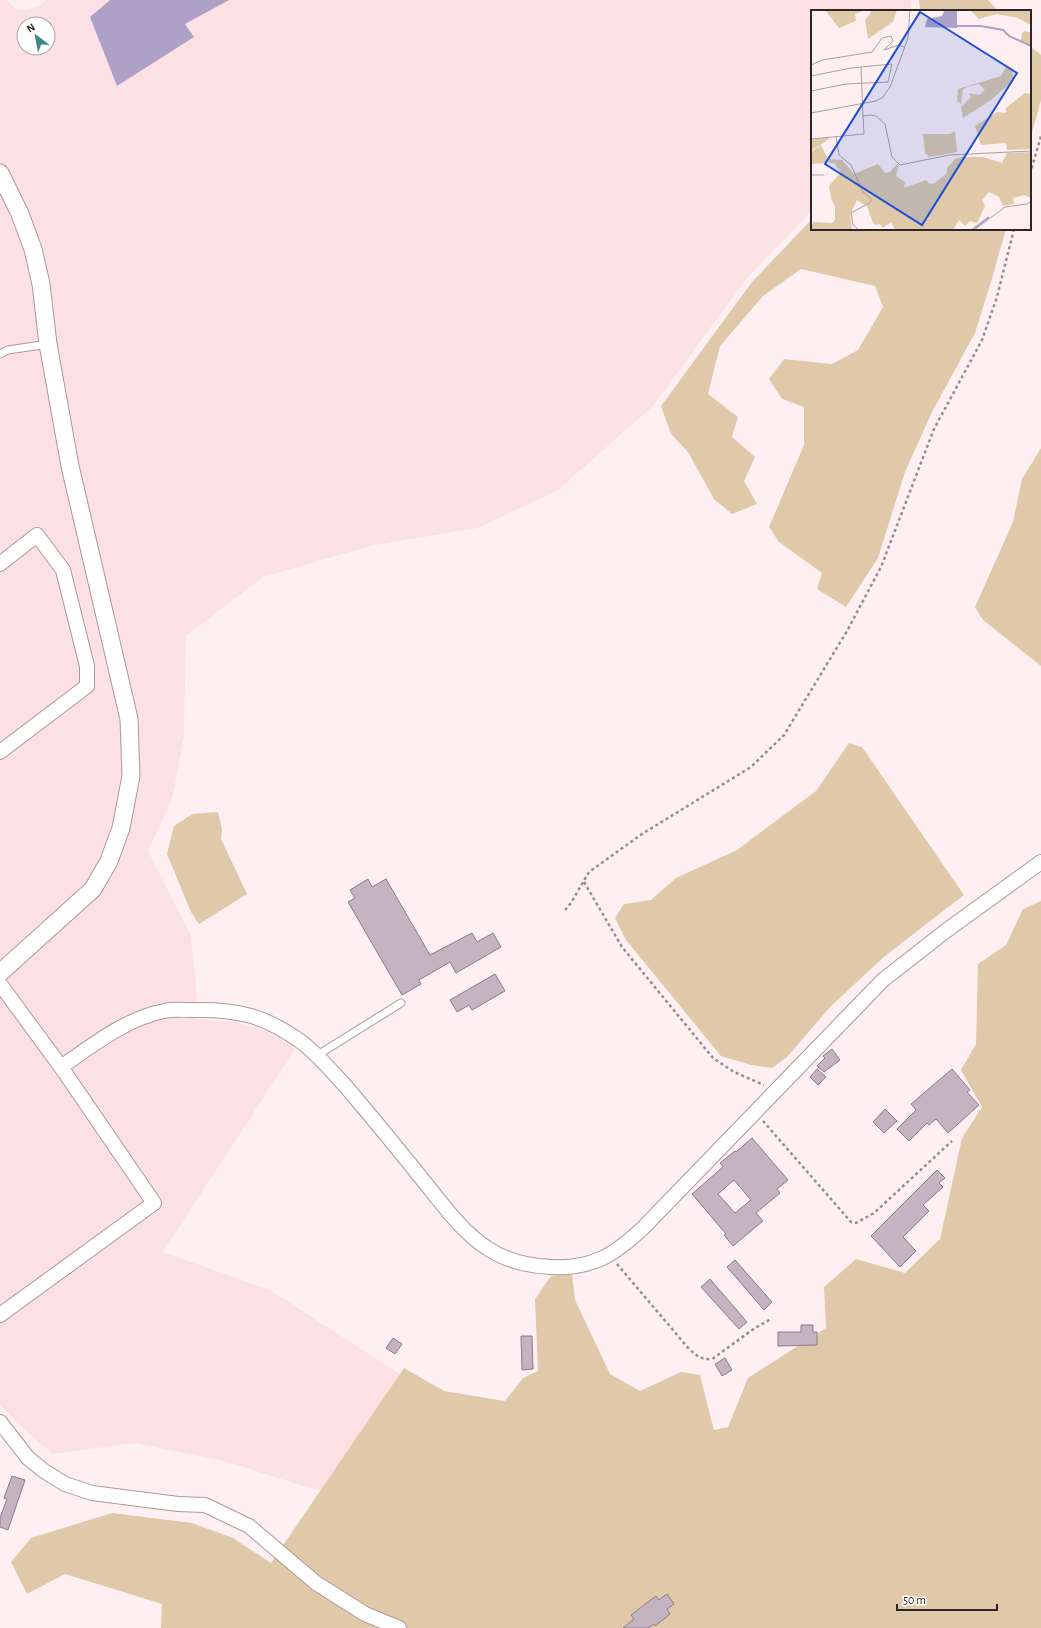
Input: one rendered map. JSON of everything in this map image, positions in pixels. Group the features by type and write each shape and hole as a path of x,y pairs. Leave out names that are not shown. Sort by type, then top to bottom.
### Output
{"street":[{"path":"0,173 20,214 33,249 41,284 48,344 70,466 129,719 131,776 121,828 109,861 93,889 0,973"},
{"path":"0,564 37,535 63,570 87,666 87,686 0,752"},
{"path":"61,1067 115,1030 140,1018 165,1010 218,1009 253,1015 276,1026 302,1042 328,1066 378,1124 467,1233 488,1249 512,1260 531,1266 562,1268 586,1265 610,1256 626,1244 643,1228 883,980 947,930 1041,862"},
{"path":"0,984 61,1067 154,1203 0,1315"},
{"path":"0,1422 28,1458 44,1471 65,1484 92,1493 178,1504 205,1505 249,1526 316,1583 366,1614 399,1628"}],"lane":[{"path":"0,354 8,350 48,344"},
{"path":"316,1056 401,1003"}],"path":[{"path":"1031,171 1041,136"},
{"path":"565,910 589,872 642,834 751,767 784,735 847,631 881,567 934,429 982,340 997,297 1014,230"},
{"path":"584,882 622,947 713,1058 734,1072 776,1090"},
{"path":"755,1111 851,1222 856,1223 874,1213 952,1142"},
{"path":"610,1256 689,1349 704,1360 712,1358 755,1328 771,1319"}],"shaded area":[{"path":"0,0 6,0 17,10 38,7 46,0 911,0 912,10 811,10 811,212 747,278 653,406 558,490 478,528 370,546 263,577 186,636 184,737 172,799 148,851 191,936 197,999 195,1019 237,1022 271,1033 295,1049 163,1252 270,1290 426,1391 329,1494 224,1461 134,1443 53,1454 18,1424 0,1405"},
{"path":"110,0 229,0 185,24 194,37 117,86 90,17"},
{"path":"919,0 988,0 997,10 920,10"},
{"path":"1031,47 1041,55 1041,100 1031,136"},
{"path":"811,220 811,230 1006,230 975,333 931,414 905,472 878,558 846,607 817,589 822,573 779,542 769,527 804,445 804,407 782,399 769,379 784,359 832,364 858,350 883,307 875,286 801,269 763,296 720,346 708,394 738,417 732,437 755,457 744,481 757,504 732,514 714,499 688,452 671,434 661,406 752,282"},
{"path":"1041,448 1041,666 983,620 975,607 1013,522 1022,479"},
{"path":"849,743 862,747 964,895 885,956 831,1006 787,1057 772,1068 751,1065 721,1056 626,940 615,918 624,904 651,900 676,878 737,850 816,791"},
{"path":"218,812 222,829 221,839 247,894 199,924 191,912 167,854 174,826 192,814"},
{"path":"1041,901 1041,1628 161,1628 162,1604 65,1574 27,1594 11,1562 31,1538 112,1513 192,1523 233,1538 271,1563 404,1368 444,1391 505,1401 523,1378 538,1371 535,1299 551,1276 572,1273 575,1300 610,1374 640,1391 681,1372 700,1375 714,1430 728,1427 748,1378 826,1328 824,1287 856,1259 905,1273 940,1239 962,1138 982,1107 961,1070 976,1044 978,964 1006,945 1023,909"}],"building":[{"path":"368,879 372,887 386,879 430,955 472,933 477,942 493,933 501,947 456,973 450,962 419,980 421,984 402,995 348,902 355,898 350,890"},
{"path":"495,974 505,991 472,1010 469,1005 457,1012 450,1000"},
{"path":"832,1049 840,1060 824,1072 817,1066 825,1058 823,1056"},
{"path":"817,1069 826,1077 818,1085 810,1077"},
{"path":"952,1069 970,1090 967,1092 979,1105 948,1133 936,1119 929,1125 927,1123 909,1141 897,1129 916,1110 911,1104"},
{"path":"885,1109 897,1121 884,1133 873,1122"},
{"path":"752,1138 788,1180 777,1189 780,1193 756,1213 763,1221 733,1246 724,1235 726,1234 692,1194 723,1167 720,1163 735,1151 736,1152","holes":["734,1180 751,1200 735,1213 718,1194"]},
{"path":"937,1170 945,1178 939,1183 943,1187 923,1205 929,1211 903,1237 916,1251 900,1267 871,1236"},
{"path":"735,1260 772,1302 764,1310 727,1267"},
{"path":"710,1279 747,1322 739,1329 701,1287"},
{"path":"801,1325 813,1325 813,1332 817,1332 817,1345 778,1346 778,1332 801,1332"},
{"path":"521,1336 532,1336 533,1369 522,1370"},
{"path":"393,1338 402,1344 395,1354 386,1348"},
{"path":"725,1358 732,1370 722,1376 715,1364"},
{"path":"12,1476 25,1480 8,1530 0,1527 0,1518 7,1499 4,1498"},
{"path":"667,1594 674,1604 667,1609 670,1614 655,1626 654,1624 648,1628 623,1628 634,1619 631,1615 656,1596 659,1600"}]}
